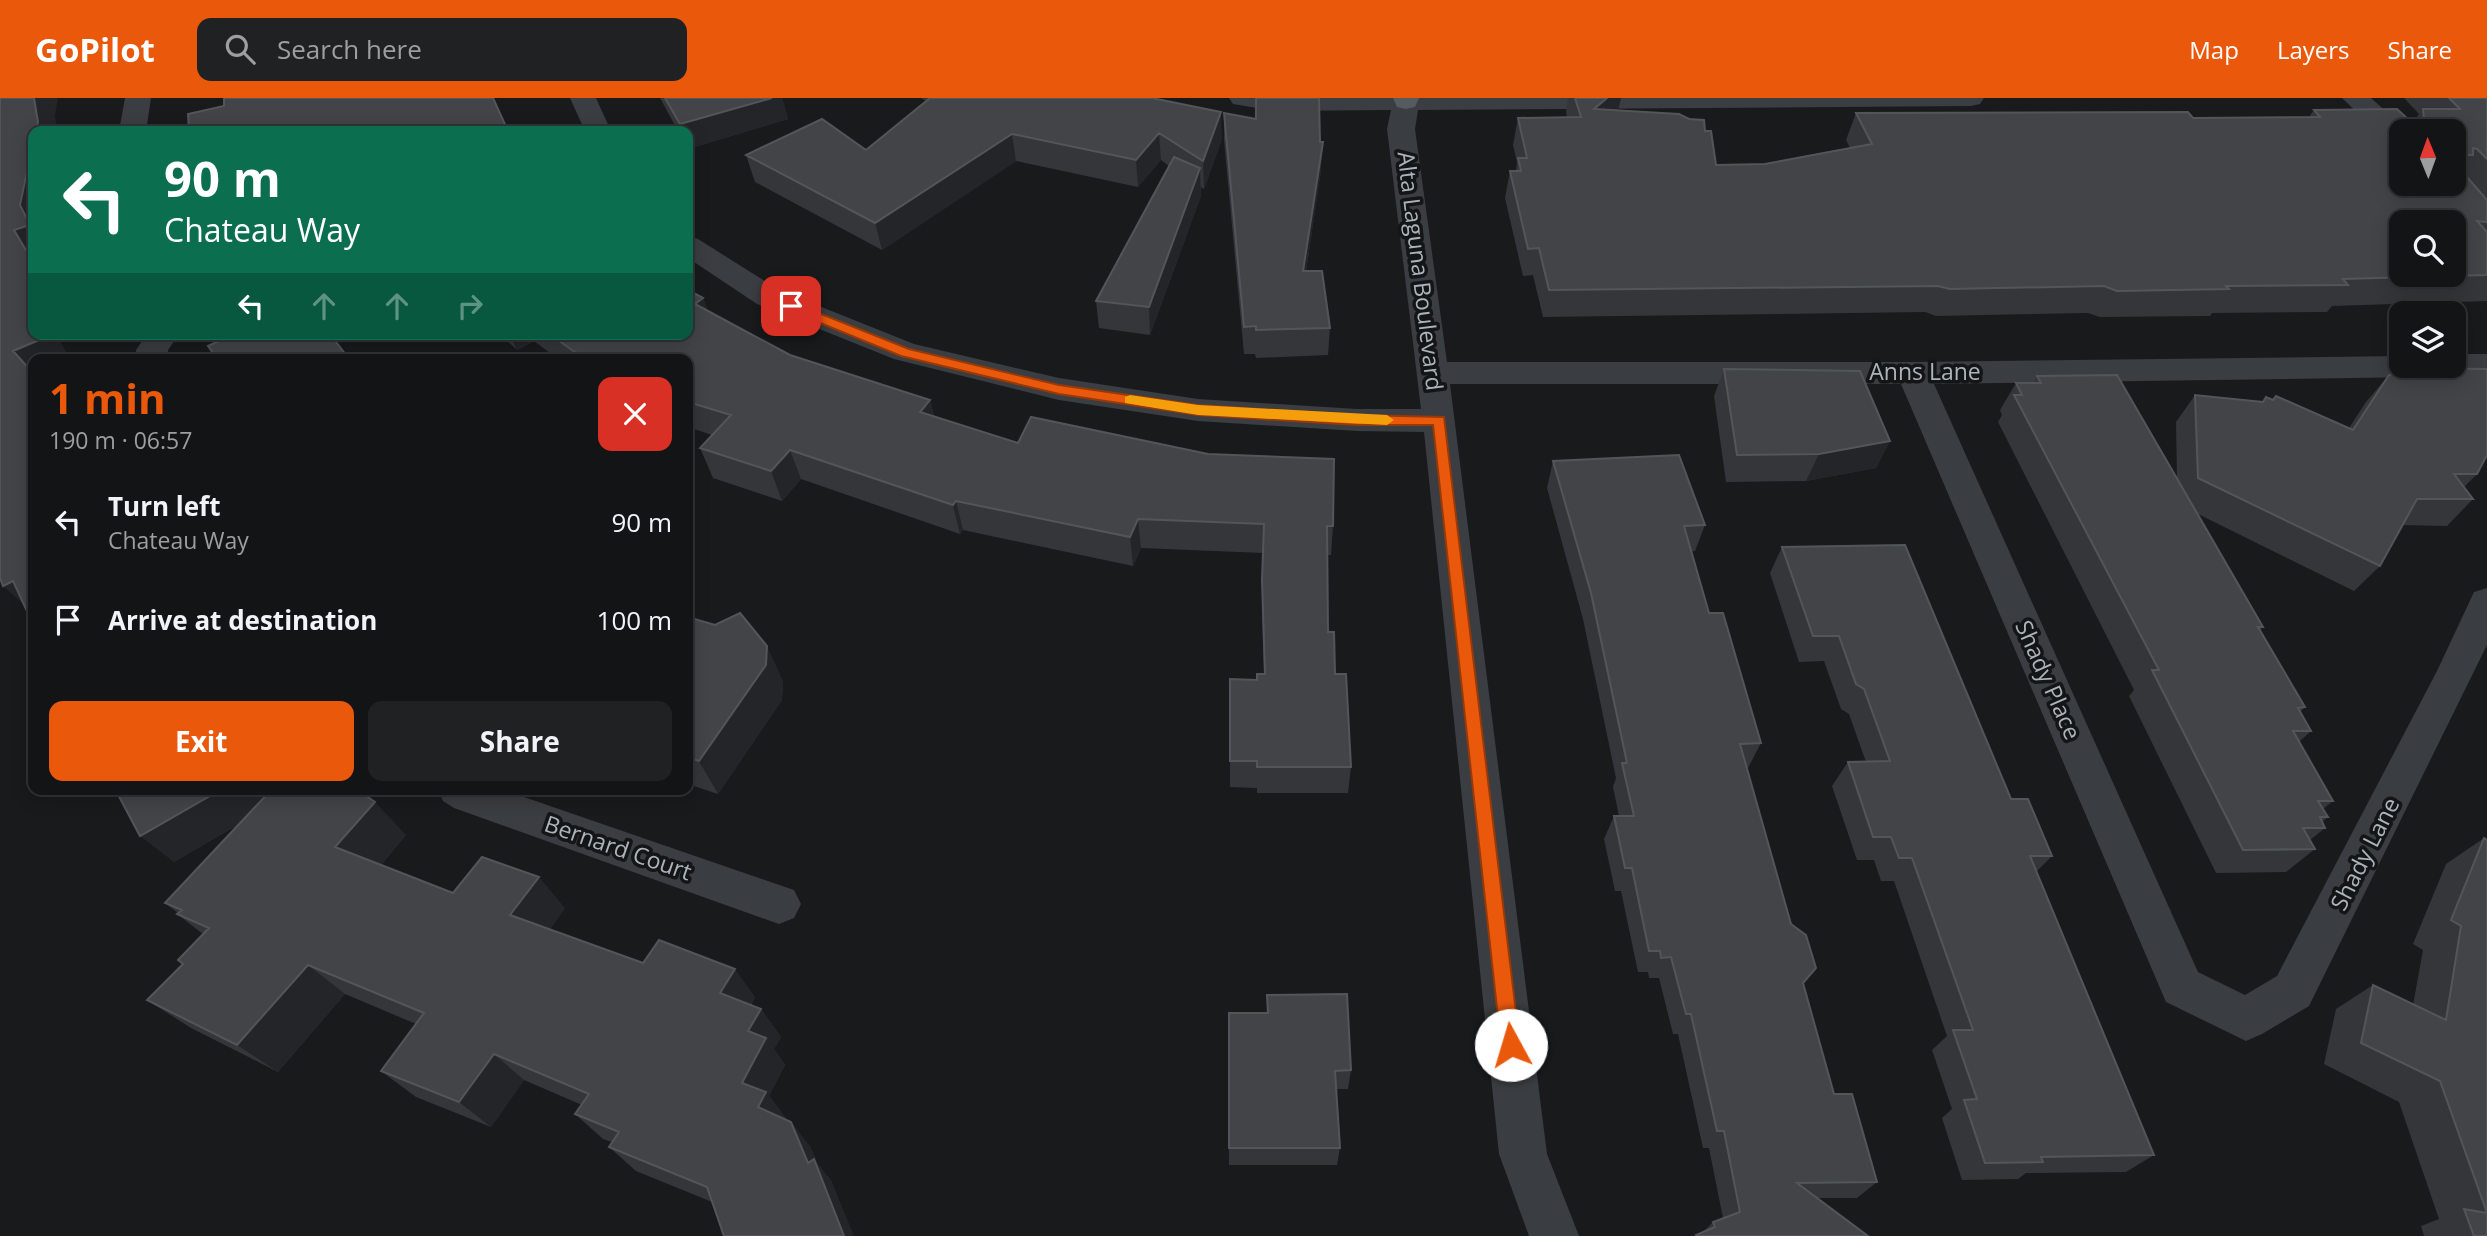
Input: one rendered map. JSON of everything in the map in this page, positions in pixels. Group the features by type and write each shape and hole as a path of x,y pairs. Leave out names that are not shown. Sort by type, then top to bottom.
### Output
{"street":[{"path":"134,126 138,98"},
{"path":"583,98 595,126"},
{"path":"1242,98 1275,103 1971,98"},
{"path":"2355,98 2389,128"},
{"name":"Alta Laguna Boulevard","path":"1406,100 1401,129 1439,421 1523,1154 1554,1236"},
{"path":"693,248 768,297 905,352 1059,390 1198,410 1357,420 1439,421"},
{"path":"2466,365 2487,365"},
{"name":"Anns Lane","path":"1432,373 1913,373 2389,366"},
{"name":"Shady Place","path":"1913,373 2182,987"},
{"name":"Shady Lane","path":"2182,987 2246,1019 2293,991 2456,672 2487,602"},
{"name":"Bernard Court","path":"467,795 779,904"}],"building":[{"path":"0,98 34,98 38,122 37,126 28,126 28,167 20,205 28,226 14,230 28,254 28,340 39,340 13,351 28,368 28,613 13,581 3,586 0,578"},
{"path":"224,98 493,98 506,126 189,126 188,114 224,106"},
{"path":"665,98 772,98 680,124"},
{"path":"930,98 1152,98 1221,112 1203,161 1159,133 1136,160 1012,134 875,223 746,155 822,119 866,150"},
{"path":"1256,98 1319,98 1320,142 1323,142 1303,271 1322,271 1330,328 1256,330 1256,326 1244,327 1224,113 1256,119"},
{"path":"1575,98 1607,98 1594,109 1679,114 1689,119 1704,120 1705,131 1711,131 1716,165 1765,164 1872,144 1856,113 2188,112 2193,118 2320,117 2314,110 2397,109 2408,119 2389,119 2389,196 2466,196 2466,176 2487,200 2487,222 2477,221 2487,232 2487,275 2466,276 2466,210 2389,210 2389,278 2343,279 2348,285 2226,286 2229,289 2117,291 2104,286 1549,290 1539,248 1528,249 1510,171 1521,171 1518,158 1527,158 1518,118 1581,117"},
{"path":"2449,98 2487,98 2487,159 2473,148 2473,155 2466,155 2466,119 2424,119 2423,109 2460,109"},
{"path":"1174,157 1200,168 1149,307 1096,301"},
{"path":"693,293 703,298 695,304 790,355 930,400 920,412 1018,443 1031,417 1208,454 1334,459 1333,526 1327,526 1328,632 1334,632 1335,674 1346,674 1351,767 1257,767 1257,761 1230,761 1230,679 1257,680 1257,674 1265,674 1262,580 1264,524 1138,519 1130,537 956,501 953,505 790,450 771,471 700,448 731,415 693,404 693,354 579,354 558,340 693,340"},
{"path":"221,340 335,340 345,354 214,354 208,346"},
{"path":"1724,369 1860,371 1890,441 1819,454 1737,455"},
{"path":"2466,369 2487,369 2487,455 2477,474 2454,474 2473,499 2417,499 2380,566 2198,478 2195,395 2263,402 2266,397 2273,400 2276,396 2353,430 2389,375 2389,378 2466,378"},
{"path":"2117,375 2263,627 2258,627 2305,707 2298,708 2311,731 2293,731 2333,801 2318,801 2328,817 2320,817 2325,828 2303,828 2315,849 2243,850 2152,670 2159,670 2014,395 2022,395 2016,383 2041,383 2037,376"},
{"path":"1679,455 1705,525 1684,526 1709,613 1723,613 1761,743 1740,744 1791,924 1806,935 1816,968 1803,983 1834,1094 1852,1094 1877,1182 1797,1183 1868,1236 1696,1235 1715,1227 1713,1222 1740,1212 1724,1131 1717,1131 1691,1014 1686,1014 1671,957 1661,958 1660,951 1649,951 1632,868 1625,868 1614,816 1634,816 1622,763 1627,763 1591,593 1553,461"},
{"path":"1905,545 2011,799 2028,799 2052,856 2030,856 2154,1155 2041,1157 2043,1162 1985,1163 1964,1100 1977,1099 1953,1030 1973,1030 1912,858 1899,858 1891,837 1873,837 1848,762 1890,761 1864,689 1856,684 1839,636 1813,636 1782,547"},
{"path":"740,613 767,646 766,665 699,761 693,759 693,618 715,625"},
{"path":"118,795 212,795 140,836"},
{"path":"266,795 365,795 375,802 335,847 453,893 482,857 539,877 510,915 643,963 659,940 735,969 720,993 761,1009 748,1031 766,1038 742,1083 766,1092 758,1107 791,1122 808,1163 814,1159 844,1236 724,1236 707,1187 609,1147 619,1132 575,1114 589,1094 494,1054 459,1102 381,1071 424,1013 308,965 237,1045 147,1000 183,964 178,960 209,928 177,914 182,910 165,903"},
{"path":"2484,838 2487,840 2487,1213 2440,1081 2361,1043 2373,985 2446,1020 2461,926 2451,920"},
{"path":"1347,994 1351,1070 1335,1071 1340,1148 1229,1148 1229,1013 1268,1013 1267,995"},
{"path":"2464,1209 2487,1213 2487,1236 2474,1236"}],"slow traffic":[{"path":"1130,400 1198,410 1387,420"}],"route":[{"path":"791,306 905,352 1059,390 1198,410 1357,420 1439,421 1511,1045"}]}
